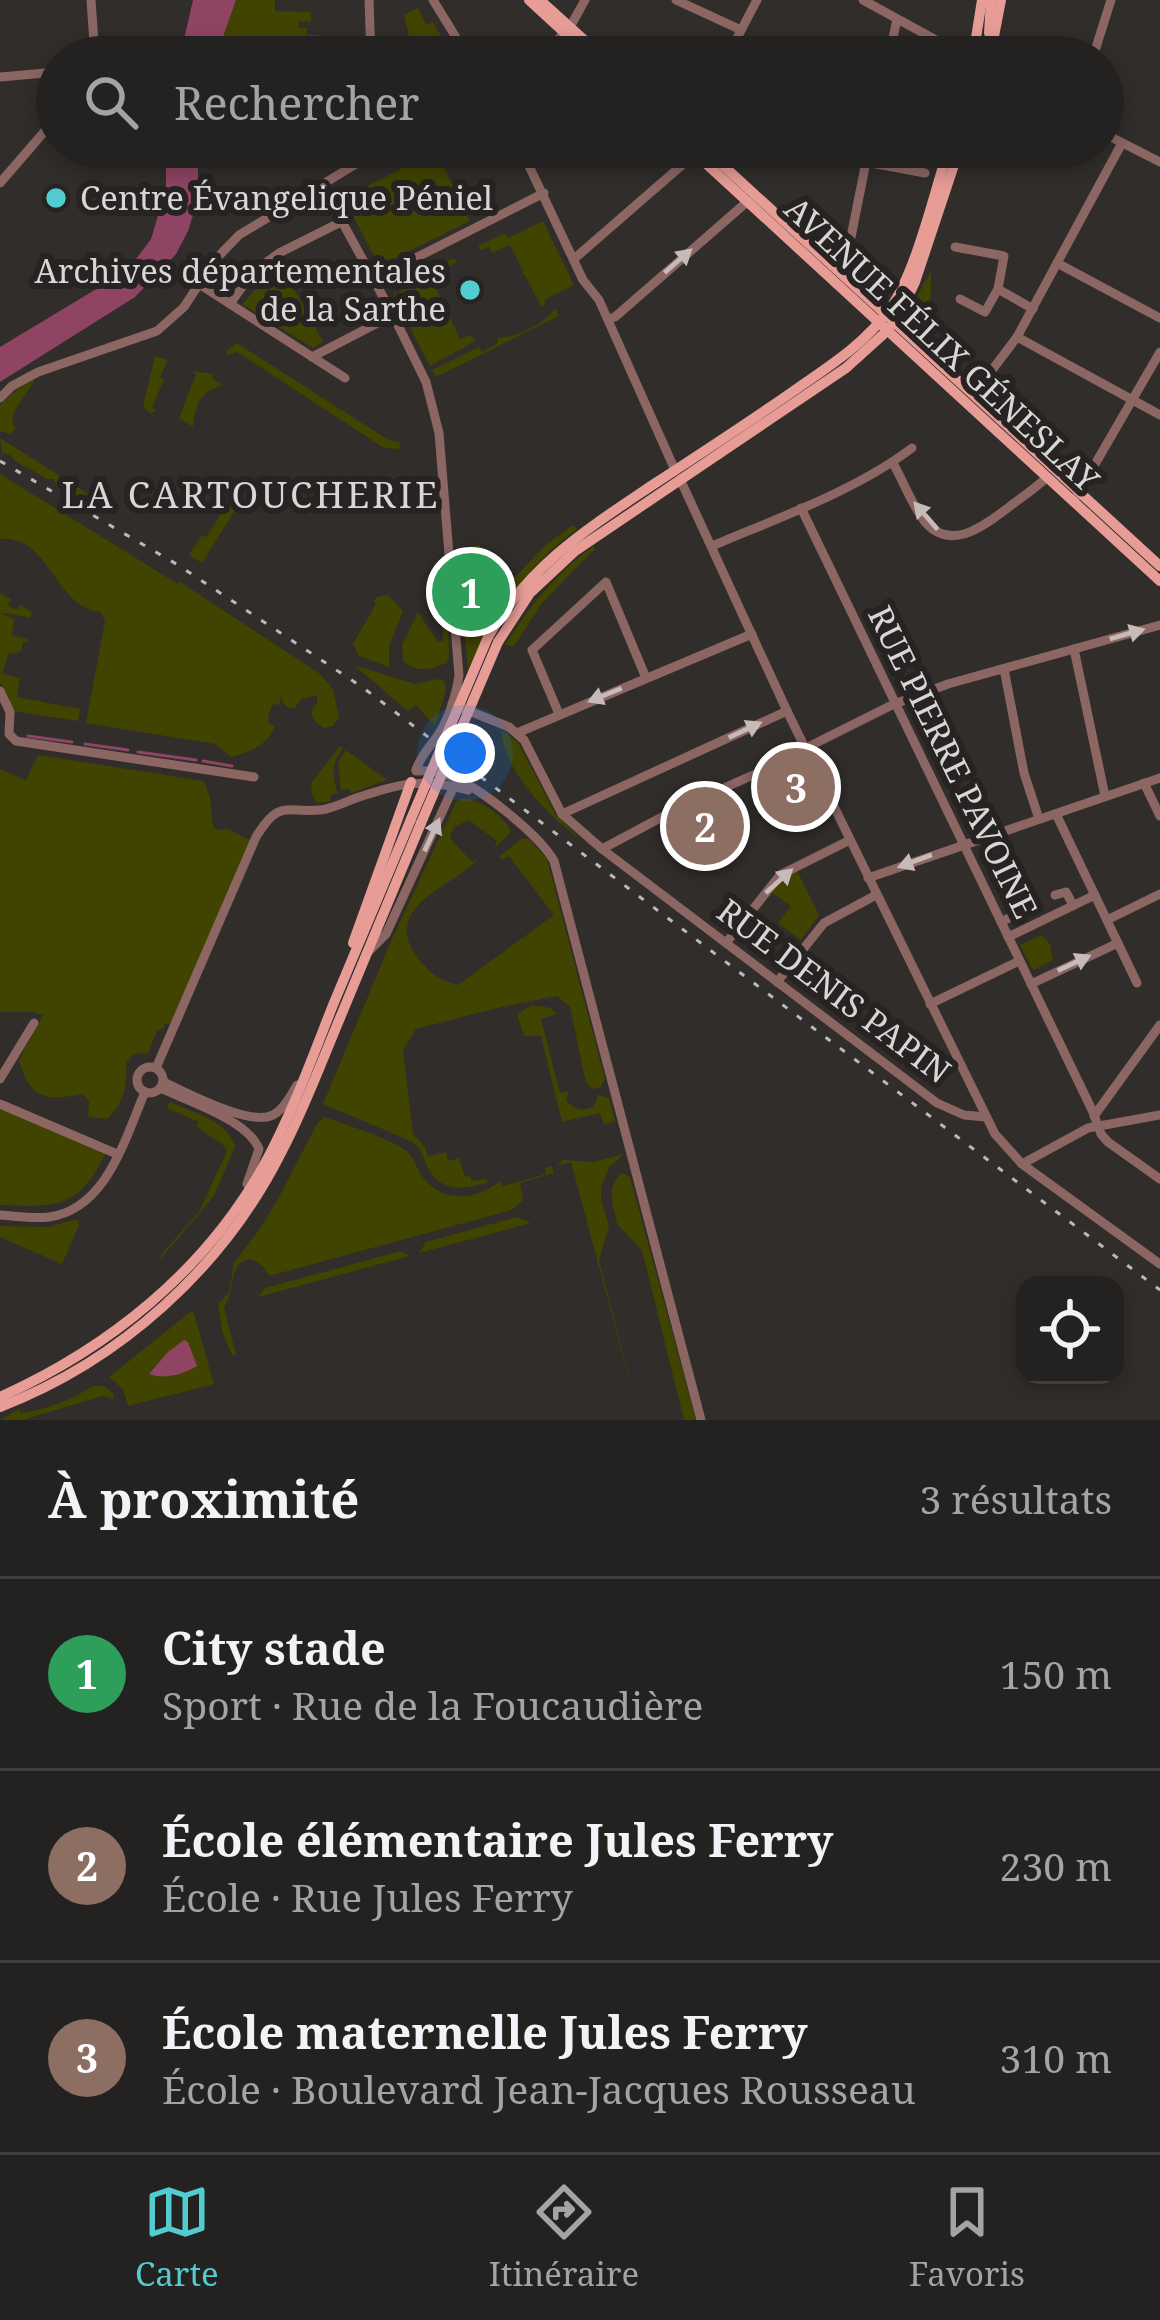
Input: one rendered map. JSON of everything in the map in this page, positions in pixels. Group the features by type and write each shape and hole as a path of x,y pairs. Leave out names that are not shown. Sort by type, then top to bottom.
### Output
{"main road":[{"path":"529,0 576,36"},
{"path":"540,0 573,36"},
{"path":"987,36 1001,0"},
{"path":"983,36 988,4"},
{"name":"AVENUE FÉLIX GÉNESLAY","path":"715,168 748,202 974,394 1160,581"},
{"name":"AVENUE FÉLIX GÉNESLAY","path":"719,168 841,271 1047,477 1077,496 1160,566"},
{"path":"493,640 559,564 887,322 943,168"},
{"path":"1,1399 62,1378 119,1342 165,1305 243,1215 281,1155 416,821 493,640 523,585 580,533 754,430 858,358 915,282 953,168"},
{"path":"1,1399 76,1359 138,1315 196,1258 238,1205 278,1137 306,1072 413,777"},
{"path":"350,958 416,821"}],"street":[{"path":"91,0 94,36"},
{"path":"369,0 370,36"},
{"path":"433,0 455,36"},
{"path":"562,36 585,0"},
{"path":"676,0 741,30"},
{"path":"738,36 757,0"},
{"path":"862,0 934,36"},
{"path":"1100,36 1111,0"},
{"path":"893,36 897,19"},
{"path":"0,77 36,74"},
{"path":"0,183 5,169 36,138"},
{"path":"1124,143 1158,160 1160,145"},
{"path":"0,398 38,372 147,337 173,320 238,235 348,168"},
{"path":"531,168 583,280 608,319 787,711 986,1117 1001,1143 1022,1163 1160,1264"},
{"path":"574,259 676,168"},
{"path":"841,271 865,168"},
{"path":"898,168 925,173"},
{"path":"974,394 1017,338 1108,168"},
{"path":"322,185 426,382 439,433 459,675 440,733 426,748 413,777"},
{"path":"374,279 544,193"},
{"path":"608,319 748,202"},
{"path":"230,304 252,273 274,256 343,220"},
{"path":"955,247 1004,256 998,289 985,312 960,299"},
{"path":"1057,263 1160,319"},
{"path":"199,284 345,378"},
{"path":"998,289 1033,309"},
{"path":"312,357 393,315"},
{"path":"1017,338 1160,415"},
{"path":"1077,496 1160,352"},
{"path":"712,546 893,463 912,448"},
{"path":"893,463 923,520 947,535 976,532 1047,477"},
{"name":"RUE PIERRE PAVOINE","path":"801,508 1095,1121"},
{"path":"559,714 532,650 605,582 646,678"},
{"path":"602,849 895,704 947,684 1160,625"},
{"path":"452,704 518,733 752,634"},
{"path":"1074,650 1105,796"},
{"path":"1004,669 1024,772 1039,819"},
{"path":"0,692 10,712 9,734 16,741 254,777"},
{"path":"562,814 787,711"},
{"name":"RUE DENIS PAPIN","path":"518,733 562,814 602,849 937,1103 964,1115 986,1117"},
{"path":"426,748 425,759 540,840 554,861 701,1420"},
{"path":"156,1068 262,826 281,811 323,811 413,777 442,774 452,778 454,786 386,934 366,954"},
{"path":"413,777 479,794"},
{"path":"868,878 1160,778"},
{"path":"1144,783 1160,816"},
{"path":"1056,814 1137,983"},
{"path":"726,943 779,875 850,840"},
{"path":"1055,895 1066,892 1073,905"},
{"path":"777,982 824,923 876,895"},
{"path":"1008,937 1095,895"},
{"path":"1107,920 1160,895"},
{"path":"1001,922 1018,913"},
{"path":"1030,984 1118,943"},
{"path":"930,1004 1019,961"},
{"path":"0,1079 34,1022"},
{"path":"1022,1163 1095,1121 1160,1025"},
{"path":"144,1068 156,1068 163,1076 161,1085 152,1093 145,1092 137,1083 138,1074 144,1068"},
{"path":"161,1085 230,1111 266,1118 277,1113 306,1072"},
{"path":"161,1085 234,1123 256,1141 257,1160 238,1205"},
{"path":"0,1215 45,1218 77,1207 105,1179 145,1092"},
{"path":"0,1104 117,1154"},
{"path":"1095,1121 1160,1115"},
{"path":"1095,1121 1108,1142 1160,1179"}],"shaded area":[{"path":"193,0 236,0 223,36 185,36"},
{"path":"236,0 275,0 275,11 311,12 311,22 299,21 298,27 307,28 307,35 320,35 320,36 223,36"},
{"path":"418,8 426,25 433,22 441,36 409,36 404,15"},
{"path":"166,168 198,168 199,196 176,254 135,297 0,382 0,347 128,270 151,239 166,189"},
{"path":"403,168 444,168 470,221 379,266 344,198"},
{"path":"543,221 574,285 541,306 510,245 492,253 489,247 481,250 478,246"},
{"path":"454,258 457,262 447,268 450,274 433,283 460,339 470,335 476,341 430,366 393,295"},
{"path":"280,263 323,342 313,348 242,304"},
{"path":"931,271 930,338 914,324 912,311"},
{"path":"555,309 559,316 436,377 432,370 479,347 482,352 498,343 497,338 529,329"},
{"path":"237,343 400,443 399,449 384,448 237,352 228,355 226,351"},
{"path":"155,356 168,360 152,408 157,411 150,413 143,406"},
{"path":"191,371 214,374 212,378 223,385 200,399 193,427 179,418 196,374"},
{"path":"35,379 14,412 16,427 11,434 0,431 0,405"},
{"path":"0,438 106,505 98,508 69,486 57,485 54,479 2,453"},
{"path":"0,474 180,582 319,673 333,689 339,718 324,728 312,714 317,695 289,708 281,693 280,704 272,705 268,716 269,724 275,726 268,738 231,757 215,744 86,723 105,621 100,612 72,598 30,548 0,539"},
{"path":"234,494 244,506 234,512 202,563 189,555"},
{"path":"573,525 577,529 513,592 468,669 456,549 480,545 481,555 513,579"},
{"path":"593,546 542,603 514,646 505,645 544,591"},
{"path":"0,593 11,599 8,605 16,610 20,605 32,612 30,618 2,614 14,619 12,636 28,639 21,651 9,653 2,674 20,678 17,697 80,709 78,721 12,711 0,682"},
{"path":"388,595 403,611 389,646 389,667 359,656 353,644 374,601"},
{"path":"418,612 438,642 443,641 442,615 448,615 446,663 424,669 403,661 402,645"},
{"path":"354,665 415,684 444,681 446,690 435,726 416,705 408,711"},
{"path":"501,730 518,742 556,815 583,842 544,807 520,778"},
{"path":"340,746 334,769 338,793 330,796 331,801 318,803 311,783"},
{"path":"346,750 387,780 351,793 349,788 341,791 338,762"},
{"path":"38,755 204,781 213,826 252,841 171,1025 164,1023 157,1031 148,1053 134,1054 126,1063 124,1093 107,1119 88,1117 89,1101 82,1094 50,1097 34,1090 19,1060 43,1015 0,1012 0,769 26,780"},
{"path":"464,798 492,810 511,832 494,849 497,841 469,820 454,827 450,838 476,862 420,903 407,928 409,942 432,972 458,985 554,915 509,856 499,857 521,839 529,839 547,859 605,1079 593,1089 586,1083 570,1007 557,996 416,1029 403,1050 413,1134 428,1156 446,1152 448,1161 459,1158 465,1177 487,1179 487,1183 462,1188 440,1183 413,1142 323,1104 392,939 456,802"},
{"path":"795,867 819,915 801,940 778,923 791,906 768,890"},
{"path":"1041,935 1050,944 1053,960 1033,970 1020,945"},
{"path":"532,1005 551,1008 556,1014 541,1019 560,1093 569,1091 566,1100 582,1109 594,1107 598,1095 609,1098 615,1121 604,1125 600,1113 562,1122 541,1036 524,1036 517,1014"},
{"path":"170,1102 217,1124 235,1146 214,1196 158,1262 199,1212 227,1151 197,1127 198,1122 167,1108"},
{"path":"0,1104 107,1150 88,1183 53,1204 0,1205"},
{"path":"325,1117 404,1149 433,1188 452,1196 482,1192 500,1181 503,1186 546,1174 545,1168 552,1166 554,1173 520,1183 523,1200 512,1210 269,1276 255,1261 241,1262 224,1307 236,1355 232,1355 218,1304 229,1292 234,1263 259,1230"},
{"path":"624,1154 609,1167 601,1187 609,1226 599,1260 640,1420 571,1162 556,1166 563,1160 593,1162"},
{"path":"622,1173 630,1177 696,1420 684,1420 642,1250 617,1224 612,1191"},
{"path":"517,1217 531,1223 419,1253 426,1242"},
{"path":"77,1219 79,1225 62,1264 0,1237 0,1226 49,1227"},
{"path":"401,1251 410,1256 258,1297 265,1288"},
{"path":"193,1310 214,1384 128,1406 123,1389 109,1377"},
{"path":"184,1340 197,1366 174,1375 149,1374 168,1352"},
{"path":"93,1386 104,1386 114,1394 113,1399 102,1396 23,1420 0,1420 19,1409 21,1413 59,1403"}],"waterway":[{"path":"28,736 72,742"},
{"path":"85,744 128,750"},
{"path":"138,752 196,760"},
{"path":"203,761 232,766"}],"railway":[{"path":"0,461 178,565 362,687 1160,1290"}],"place":[{"name":"Centre Évangelique Péniel","path":"56,198"},
{"name":"Archives départementales de la Sarthe","path":"470,290"},
{"name":"City stade","path":"471,592"},
{"name":"École maternelle Jules Ferry","path":"796,787"},
{"name":"École élémentaire Jules Ferry","path":"705,826"}],"district":[{"name":"LA CARTOUCHERIE","path":"251,495"}]}
